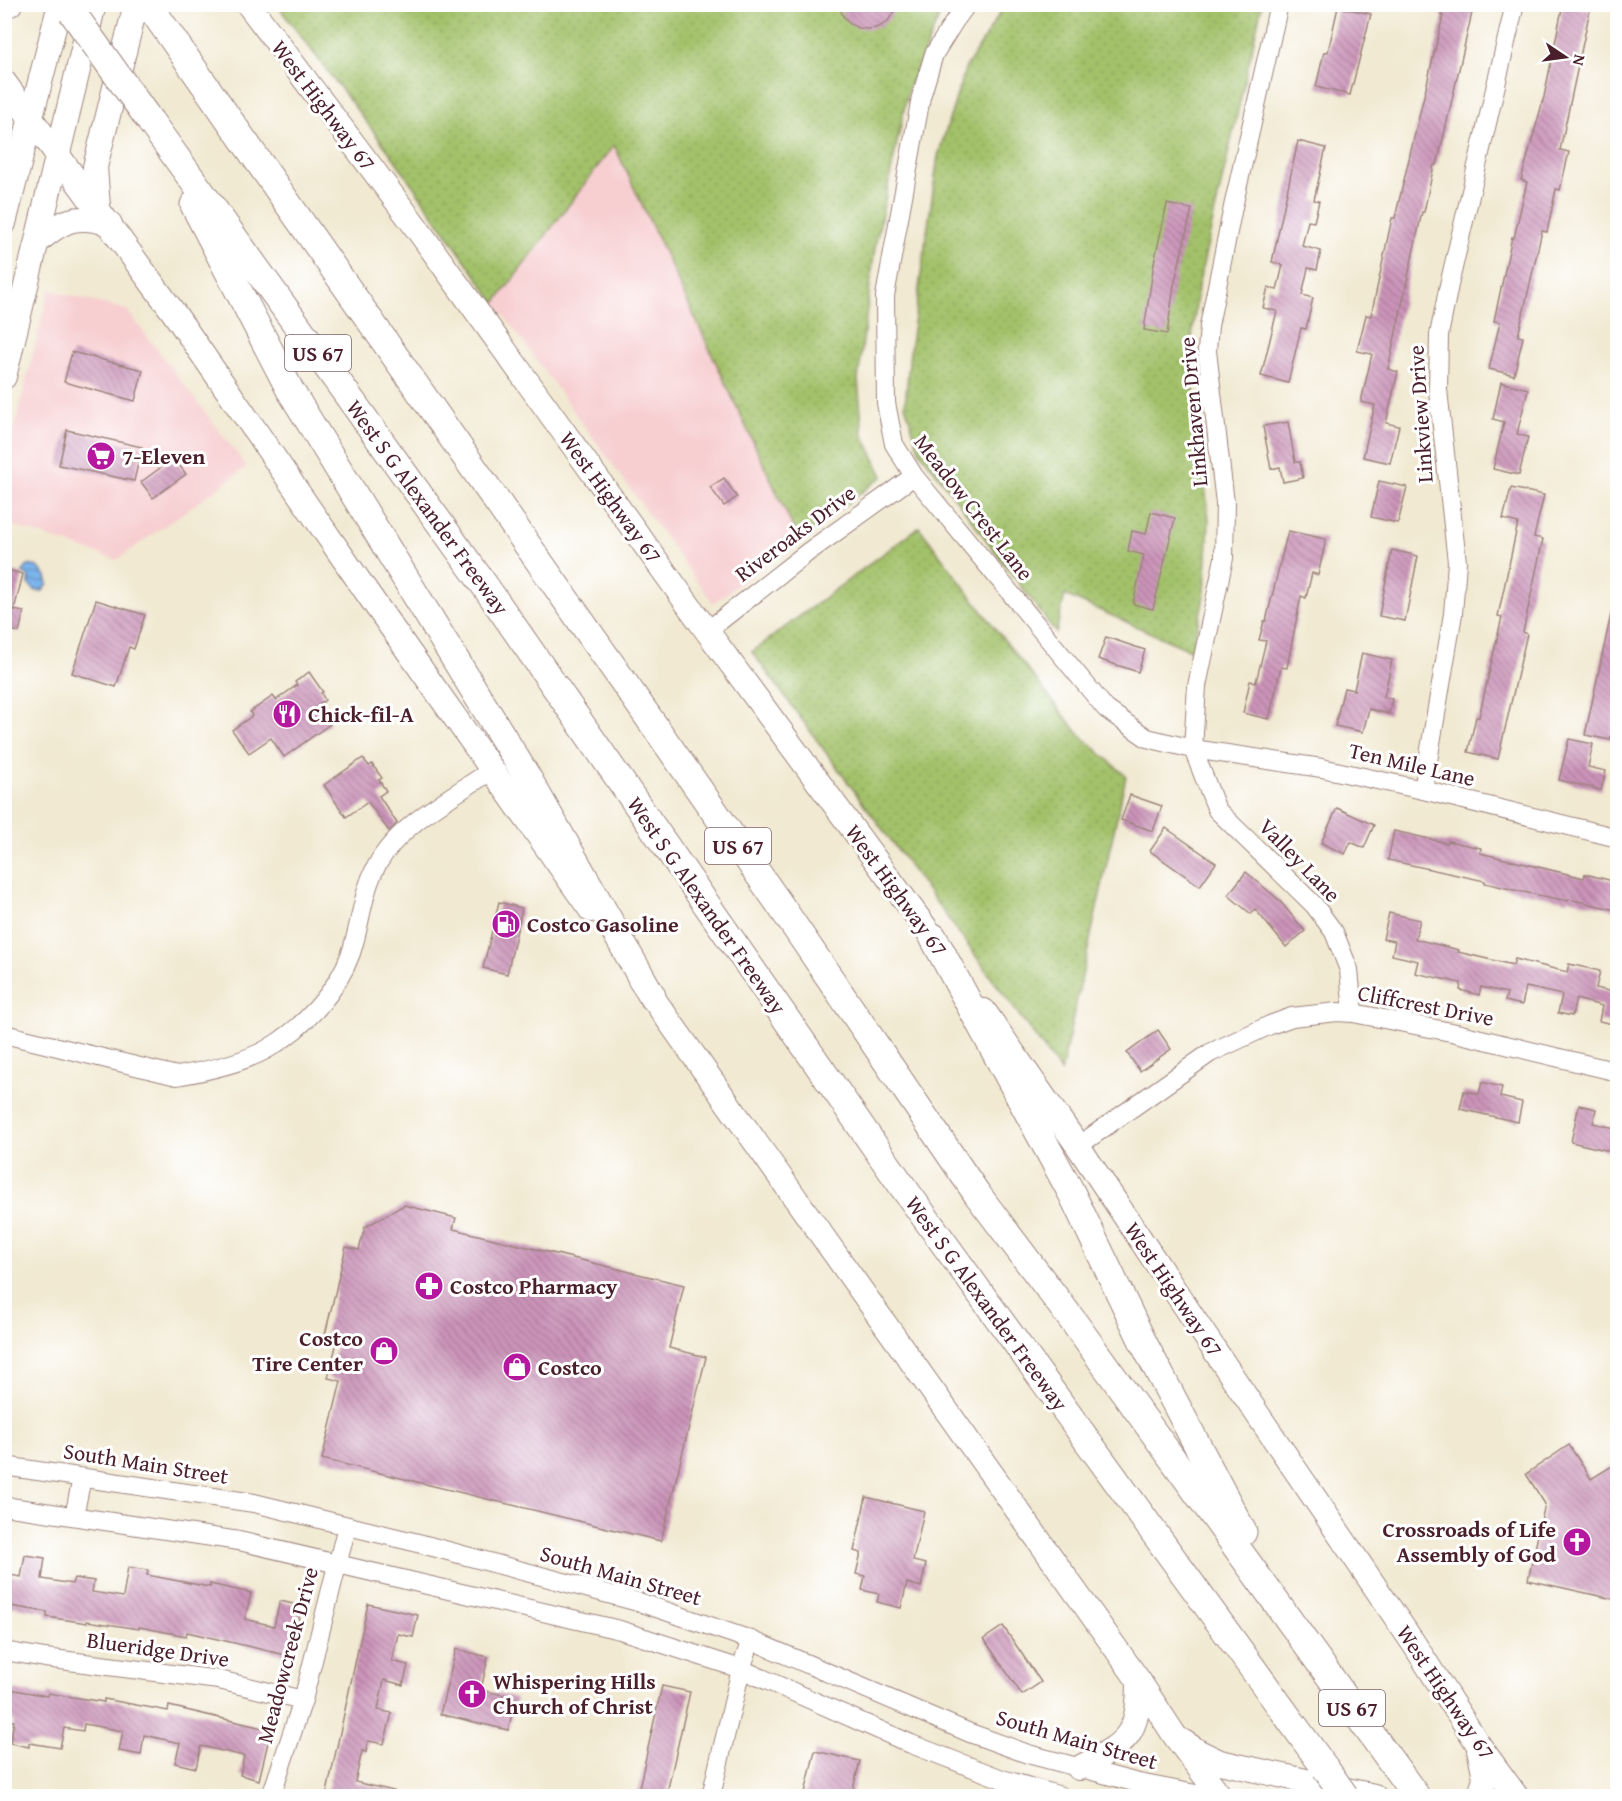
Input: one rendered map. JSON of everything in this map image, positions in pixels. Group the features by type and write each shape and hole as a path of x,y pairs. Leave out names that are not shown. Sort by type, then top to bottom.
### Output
{"highway":[{"name":"US 67","path":"148,4 773,895 978,1194 1073,1321 1410,1788"},
{"name":"West S G Alexander Freeway","path":"73,6 150,121 485,586 903,1187 1345,1797"},
{"path":"150,121 290,390 525,775 652,996"},
{"path":"933,937 1071,1192 1148,1352 1219,1488 1300,1635"}],"main road":[{"path":"4,6 10,4"},
{"path":"104,216 95,167 136,4"},
{"name":"West Highway 67","path":"248,4 413,223 707,631 933,937 1078,1146 1414,1644 1478,1744 1516,1797"},
{"path":"4,223 30,117 73,6"},
{"path":"4,377 38,241 57,152 73,6"},
{"path":"4,82 104,216 492,770 1220,1797"},
{"path":"38,241 68,220 95,219 104,216"},
{"path":"1079,1768 1114,1749 1126,1738 1133,1727 1139,1706 1139,1681"},
{"path":"1175,1736 1199,1752 1220,1762 1374,1797"},
{"path":"1478,1744 1485,1777 1480,1797"}],"street":[{"name":"Meadow Crest Lane","path":"967,4 934,54 921,97 885,296 886,403 894,444 914,476 1106,709 1147,738 1193,748"},
{"name":"Linkhaven Drive","path":"1193,748 1197,686 1224,558 1225,503 1207,351 1209,326 1233,207 1279,4"},
{"name":"Linkview Drive","path":"1423,790 1453,614 1457,562 1438,390 1439,335 1515,4"},
{"name":"Riveroaks Drive","path":"707,631 808,552 914,476"},
{"name":"Ten Mile Lane","path":"1193,748 1322,768 1423,790 1617,838"},
{"name":"Valley Lane","path":"1193,748 1217,810 1314,905 1334,932 1349,970 1353,1013"},
{"path":"4,1034 177,1076 234,1063 267,1049 297,1029 338,981 351,952 371,878 394,841 417,821 492,770"},
{"name":"Cliffcrest Drive","path":"1078,1146 1210,1053 1292,1017 1337,1012 1353,1013 1456,1033 1617,1072"},
{"name":"South Main Street","path":"4,1466 254,1503 418,1543 642,1603 751,1640 1010,1748 1134,1782 1206,1797"},
{"path":"74,1516 82,1478"},
{"path":"4,1506 239,1541 620,1630 741,1669 911,1744 1002,1779 1061,1797"},
{"name":"Meadowcreek Drive","path":"271,1797 303,1700 347,1526"},
{"path":"555,1613 563,1582"},
{"path":"711,1797 741,1669 751,1640"},
{"name":"Blueridge Drive","path":"4,1651 219,1680 303,1700"},
{"path":"1002,1779 1010,1748"}],"shaded area":[{"path":"614,144 799,540 713,603 495,303"},
{"path":"49,290 127,310 247,467 117,560 5,523 5,464"}],"green space":[{"path":"277,5 944,5 908,91 875,247 858,380 863,435 883,476 799,540 614,145 495,303 393,157"},
{"path":"1005,5 1262,5 1198,286 1190,355 1209,520 1205,593 1192,651 1065,595 1056,633 919,450 905,405 910,351 938,156 965,69"},
{"path":"919,527 1079,734 1126,776 1061,1072 752,652"}],"water":[{"path":"28,565 38,567 46,576 48,584 43,591 36,591 29,585 29,578 23,572"}],"building":[{"path":"838,4 899,4 888,21 879,27 869,29 850,24 843,16"},
{"path":"1444,4 1474,4 1437,165 1434,165 1424,212 1422,212 1388,369 1398,372 1386,423 1399,426 1390,463 1363,457 1375,405 1361,402 1372,354 1357,351 1366,315 1371,316 1392,218 1395,218"},
{"path":"1563,4 1590,10 1560,150 1569,152 1560,190 1556,189 1547,232 1542,231 1518,336 1523,337 1514,375 1489,369 1500,322 1494,321 1512,237 1514,238 1527,182 1521,180 1544,97"},
{"path":"1338,7 1371,14 1350,95 1316,87 1324,52 1328,52"},
{"path":"1298,141 1326,148 1314,200 1319,201 1314,222 1308,221 1302,246 1321,251 1317,270 1308,268 1302,295 1313,298 1306,329 1301,328 1288,383 1261,376 1277,311 1263,308 1268,287 1277,290 1283,265 1272,262"},
{"path":"1167,204 1192,209 1174,285 1167,334 1144,330 1154,263"},
{"path":"72,352 143,370 135,401 64,382"},
{"path":"1501,382 1528,389 1517,434 1528,437 1519,475 1493,469 1504,422 1493,419"},
{"path":"1288,422 1295,462 1300,462 1303,478 1283,482 1280,467 1271,469 1263,426"},
{"name":"7-Eleven","path":"67,430 142,447 134,481 59,465"},
{"path":"174,458 186,474 153,498 141,482"},
{"path":"724,478 737,497 724,506 710,487"},
{"path":"1379,481 1407,487 1398,523 1371,517"},
{"path":"1511,488 1544,495 1534,537 1543,539 1523,632 1527,634 1498,759 1468,752 1476,717 1479,717 1502,617 1498,616 1518,523 1503,519"},
{"path":"1151,512 1175,518 1153,609 1133,604 1144,555 1128,551 1132,531 1146,534"},
{"path":"1288,531 1326,539 1318,575 1312,573 1306,598 1301,596 1287,668 1281,667 1269,719 1243,713 1250,681 1256,682 1266,641 1259,640 1264,621 1266,621"},
{"path":"1392,550 1418,556 1405,621 1379,616"},
{"path":"4,569 23,574 14,610 24,612 19,632 4,628"},
{"path":"96,600 145,615 134,649 129,647 116,687 72,673"},
{"path":"1612,610 1617,611 1617,706 1610,740 1585,735"},
{"path":"1106,637 1145,650 1138,672 1098,659"},
{"path":"1362,653 1392,660 1384,697 1392,699 1389,714 1369,709 1363,732 1335,726 1344,688 1354,690"},
{"name":"Chick-fil-A","path":"309,672 323,692 321,693 325,700 317,706 330,724 284,757 271,738 249,753 232,730 252,716 250,712 273,696 276,700 297,685 295,682"},
{"path":"1569,739 1593,744 1588,767 1606,771 1601,790 1559,780"},
{"path":"363,758 369,766 372,764 382,778 379,780 386,791 379,796 397,823 389,831 368,802 346,817 324,785"},
{"path":"1130,795 1162,806 1153,831 1121,820"},
{"path":"1337,808 1374,825 1364,848 1351,842 1345,854 1321,843"},
{"path":"1166,828 1216,863 1200,886 1150,851"},
{"path":"1394,831 1481,848 1480,853 1584,878 1585,874 1617,882 1616,910 1569,899 1568,901 1523,892 1485,883 1485,881 1388,860"},
{"path":"1246,872 1279,900 1305,931 1286,947 1255,909 1251,914 1228,895"},
{"name":"Costco Gasoline","path":"499,902 522,908 507,974 483,968"},
{"path":"1389,913 1420,920 1415,939 1459,950 1458,952 1513,965 1515,959 1567,972 1569,964 1600,971 1596,988 1617,993 1617,1025 1599,1021 1602,1006 1576,999 1572,1016 1558,1013 1562,995 1526,987 1522,1005 1505,1001 1507,993 1481,987 1479,995 1460,990 1461,983 1415,973 1418,961 1392,955 1395,941 1383,939"},
{"path":"1158,1030 1171,1049 1140,1071 1127,1053"},
{"path":"1482,1082 1502,1087 1500,1097 1522,1102 1518,1122 1460,1109 1464,1091 1479,1094"},
{"path":"1579,1105 1596,1109 1593,1123 1615,1128 1610,1151 1571,1142"},
{"name":"Costco","path":"404,1205 456,1218 453,1229 684,1285 669,1348 706,1357 661,1541 322,1459 341,1381 328,1378 337,1342 324,1339 346,1247 359,1250 365,1227"},
{"name":"Crossroads of Life Assembly of God","path":"1569,1445 1591,1479 1612,1466 1617,1475 1617,1600 1528,1580 1545,1504 1526,1474"},
{"path":"866,1497 924,1511 913,1561 926,1564 921,1587 907,1583 901,1608 877,1602 879,1594 862,1590 865,1576 856,1574 861,1553 854,1551"},
{"path":"25,1555 45,1558 42,1579 72,1584 74,1578 94,1581 92,1592 123,1597 128,1567 148,1570 147,1575 210,1587 210,1584 251,1593 245,1619 274,1626 280,1601 302,1606 290,1656 187,1632 186,1636 139,1627 139,1629 87,1621 87,1623 47,1617 47,1612 4,1605 4,1574 21,1577"},
{"path":"368,1604 418,1615 413,1637 398,1634 392,1661 408,1665 403,1685 384,1680 378,1710 392,1713 384,1744 368,1741 366,1752 362,1751 355,1782 394,1791 394,1797 326,1797"},
{"path":"1003,1626 1041,1682 1022,1695 984,1639"},
{"name":"Whispering Hills Church of Christ","path":"456,1649 488,1657 481,1690 516,1698 508,1730 440,1714"},
{"path":"662,1686 690,1692 666,1797 637,1797"},
{"path":"4,1688 47,1696 48,1693 104,1702 104,1699 168,1711 169,1706 271,1730 259,1780 240,1775 244,1756 201,1746 196,1768 175,1763 180,1743 144,1735 141,1755 119,1751 123,1731 84,1724 83,1731 64,1728 60,1748 29,1743 29,1747 10,1743 14,1721 4,1719"},
{"path":"815,1751 860,1761 851,1797 804,1797"}],"place":[{"name":"7-Eleven","path":"101,456"},
{"name":"Chick-fil-A","path":"287,714"},
{"name":"Costco Gasoline","path":"506,924"},
{"name":"Costco Pharmacy","path":"429,1286"},
{"name":"Costco Tire Center","path":"384,1351"},
{"name":"Costco","path":"517,1367"},
{"name":"Crossroads of Life Assembly of God","path":"1577,1542"},
{"name":"Whispering Hills Church of Christ","path":"472,1694"}]}
